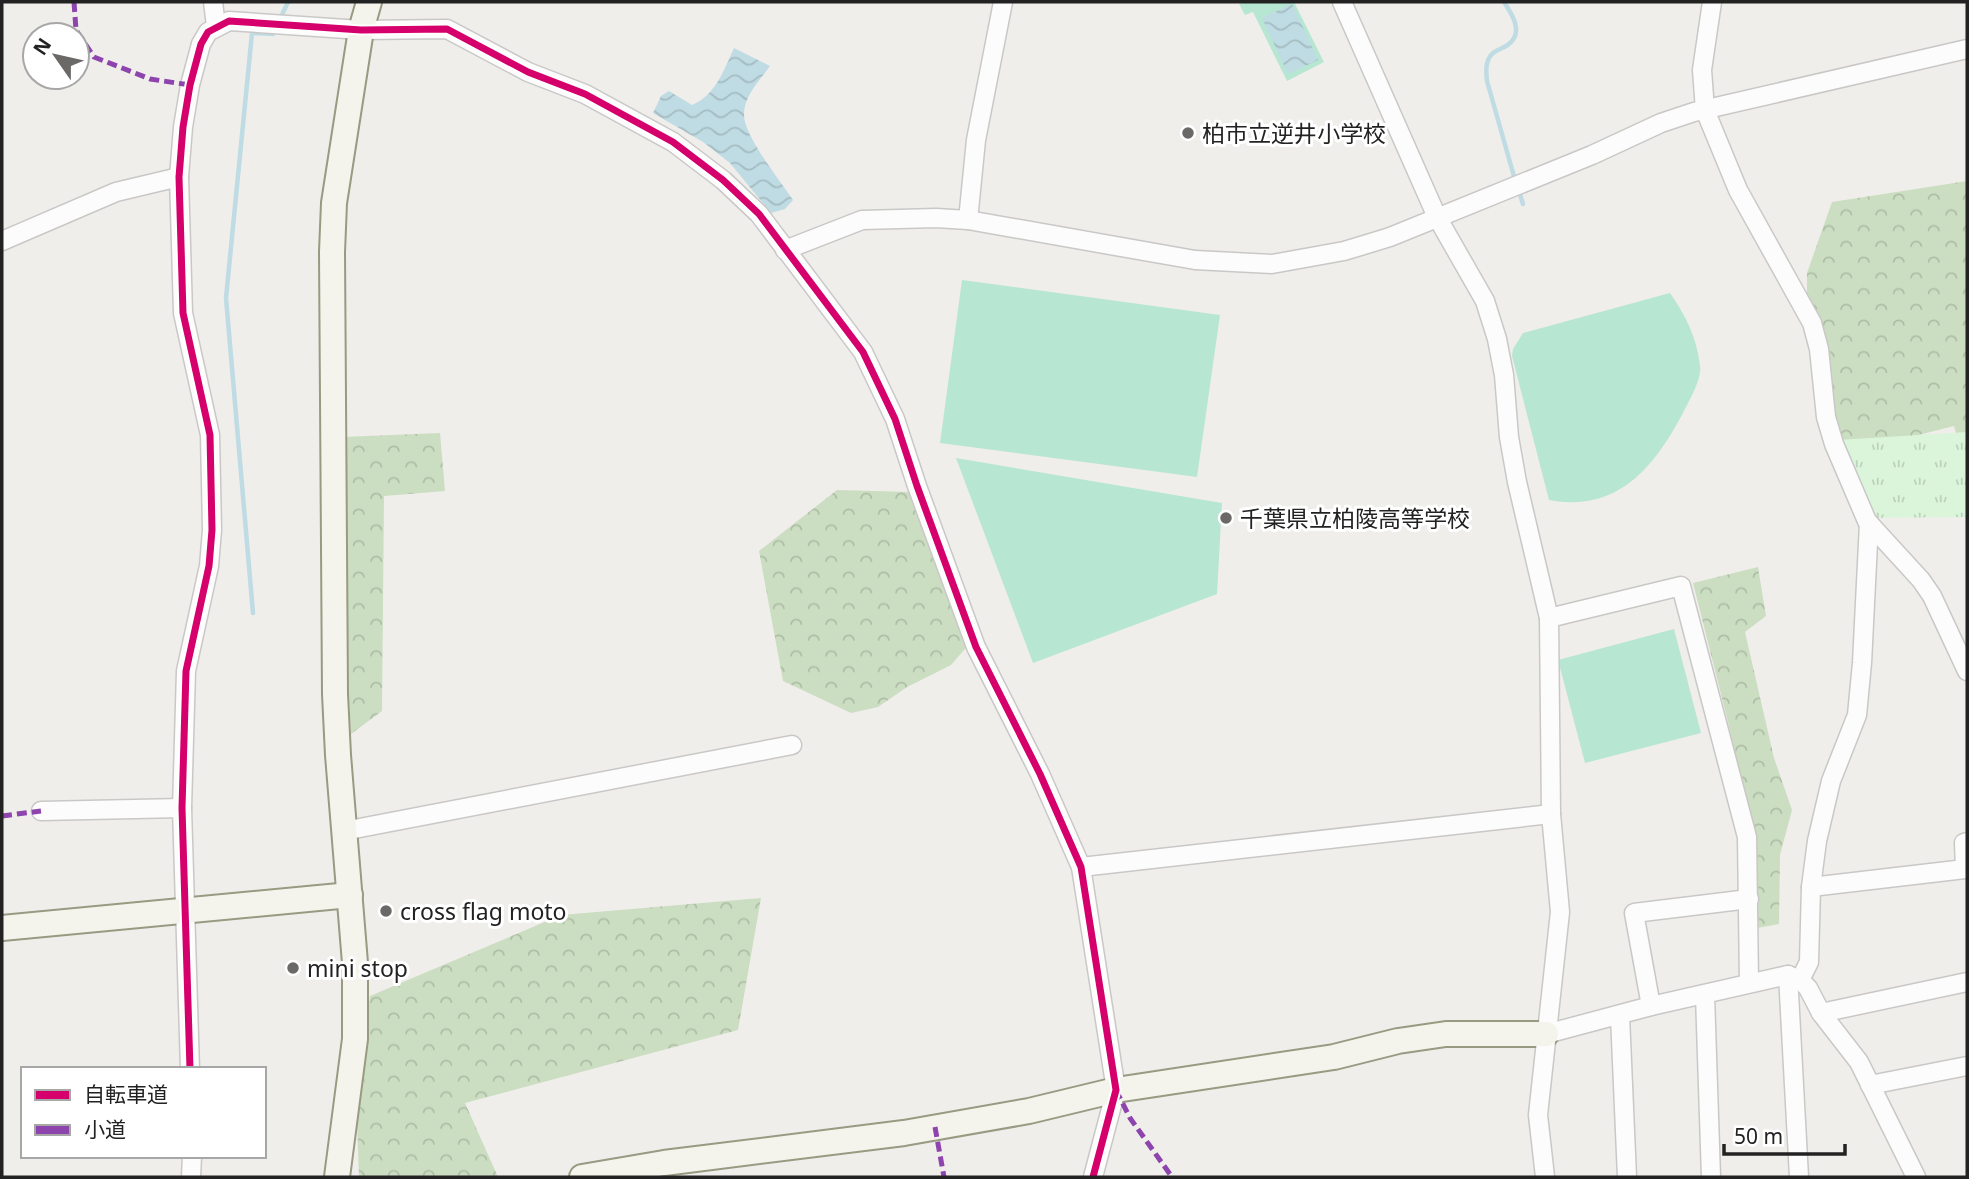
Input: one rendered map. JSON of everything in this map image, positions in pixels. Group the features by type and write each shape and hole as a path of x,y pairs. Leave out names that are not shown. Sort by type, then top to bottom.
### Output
{"street":[{"path":"213,2 216,26"},
{"path":"337,1177 355,1039 355,963 335,694 332,252 334,203 361,30 369,2"},
{"path":"968,220 976,140 1003,2"},
{"path":"1342,2 1437,217 1485,302 1497,339 1517,482 1549,618 1551,814 1560,912 1538,1115 1545,1177"},
{"path":"1712,2 1702,70 1705,110 1738,190 1812,324 1819,349 1826,417 1834,444 1869,523 1926,588 1967,671"},
{"path":"190,1067 182,808 186,671 209,566 212,530 209,436 183,313 179,177 190,85 201,44 208,32 229,21 361,30 447,29 528,72 585,93 673,142 723,180 759,214 863,352 895,419 976,647 1040,774 1081,867 1116,1090 1093,1177"},
{"path":"785,250 862,220 936,218 968,220 1195,260 1272,264 1344,251 1390,237 1592,155 1661,123 1705,110 1967,49"},
{"path":"2,241 116,192 179,177"},
{"path":"582,1177 665,1170 904,1133 1028,1111 1116,1090 1334,1057 1398,1041 1434,1036 1546,1034 1749,983 1794,977 1809,962 1811,887 1817,841 1831,781 1857,715 1869,523"},
{"path":"1549,618 1681,586 1747,836 1749,983"},
{"path":"344,831 792,745"},
{"path":"40,811 182,808"},
{"path":"1081,867 1551,814"},
{"path":"1811,887 1965,869 1964,843 1967,842"},
{"path":"2,928 350,895"},
{"path":"1651,1006 1634,913 1749,899"},
{"path":"1794,977 1808,988 1821,1013 1859,1062 1916,1177"},
{"path":"1794,977 1799,1177"},
{"path":"1821,1013 1967,982"},
{"path":"1705,995 1711,1177"},
{"path":"1620,1016 1627,1177"},
{"path":"1870,1085 1967,1066"},
{"path":"191,1177 192,1158"}],"green space":[{"path":"1294,2 1324,62 1287,81 1253,12 1245,15 1239,4"},
{"path":"1967,181 1967,469 1954,426 1859,450 1869,513 1833,416 1807,303 1807,273 1832,202"},
{"path":"962,280 1220,315 1197,477 940,443"},
{"path":"1670,293 1686,319 1693,337 1700,371 1695,389 1673,431 1647,467 1615,492 1596,499 1574,502 1549,500 1512,356 1513,349 1523,333"},
{"path":"1967,432 1967,517 1871,518 1837,440"},
{"path":"440,433 445,491 384,496 382,711 351,734 339,521 343,437"},
{"path":"956,458 1222,503 1217,594 1033,663"},
{"path":"837,490 911,492 971,642 951,665 907,687 878,707 851,713 783,681 759,551"},
{"path":"1758,567 1766,616 1745,632 1774,758 1792,810 1780,855 1779,924 1757,928 1752,832 1693,583"},
{"path":"1674,629 1701,733 1585,763 1558,660"},
{"path":"761,898 738,1030 465,1103 498,1177 359,1177 356,1097 370,996 561,915"}],"water":[{"path":"1292,4 1318,60 1288,74 1262,18"},
{"path":"734,48 770,66 750,95 744,114 745,123 756,146 793,200 785,209 771,213 730,163 703,142 653,113 661,96 669,91 692,105 700,101 713,89"}],"waterway":[{"path":"280,19 288,2"},
{"path":"1504,2 1515,22 1516,32 1509,44 1490,57 1486,74 1515,180"},
{"path":"253,613 226,298 252,33 273,34 275,30"},
{"path":"1518,188 1523,204"}],"marked path":[{"path":"74,2 76,30 94,57 150,79 190,85"},
{"path":"2,816 41,811"},
{"path":"1116,1090 1130,1118 1172,1177"},
{"path":"935,1127 944,1177"}],"cycle path":[{"path":"190,1067 182,808 186,671 209,566 212,530 210,435 183,313 179,177 190,85 201,44 208,32 229,21 361,30 447,29 528,72 585,94 673,142 723,180 759,214 863,352 895,419 976,647 1040,774 1081,867 1116,1090 1093,1177"}],"place":[{"name":"柏市立逆井小学校","path":"1188,133"},
{"name":"千葉県立柏陵高等学校","path":"1226,518"},
{"name":"cross flag moto","path":"386,911"},
{"name":"mini stop","path":"293,968"}]}
